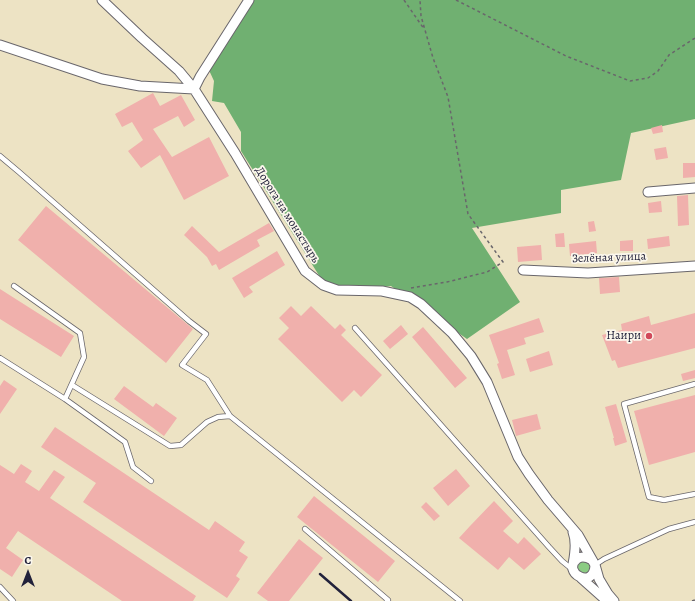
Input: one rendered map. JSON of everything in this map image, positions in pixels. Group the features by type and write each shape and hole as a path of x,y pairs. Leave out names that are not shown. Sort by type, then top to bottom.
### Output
{"street":[{"name":"Дорога на монастырь","path":"102,0 178,71 194,89 235,153 305,271 323,285 337,290 382,291 410,297 421,304 457,339 471,356 487,382 518,457 548,500 578,535 593,562 599,579 614,601"},
{"path":"0,45 102,79 140,86 194,89 200,77 249,0"},
{"path":"648,192 695,188"},
{"name":"Зелёная улица","path":"523,270 588,273 695,266"},
{"path":"570,525 575,536 573,567 576,575 607,601"},
{"path":"573,567 576,559 582,557 587,557 593,562 594,571 586,578 581,578"}],"lane":[{"path":"0,156 189,321 206,334 182,365 207,380 230,416 460,601"},
{"path":"14,286 80,332 84,357 65,399"},
{"path":"355,328 549,547 562,561 573,567"},
{"path":"0,358 65,399 125,442 133,467 151,481"},
{"path":"695,384 624,404 649,497 664,500 695,494"},
{"path":"72,385 170,446 181,445 207,422 218,417 230,416"},
{"path":"593,562 604,559 669,529 695,522"},
{"path":"305,529 388,600 387,601"},
{"path":"0,587 13,601"}],"path":[{"path":"404,0 425,30"},
{"path":"409,288 447,282 487,272 503,262 468,214 448,97 433,58 421,16 420,0"},
{"path":"456,0 566,56 630,81 648,78 658,71 669,55 695,38"}],"green space":[{"path":"251,0 695,0 695,119 631,133 621,180 561,190 561,213 472,228 520,302 467,339 391,286 330,293 241,151 241,132 224,103 212,101 214,81 208,68"},
{"path":"582,561 586,561 590,567 586,573 582,573 578,569 578,565"}],"building":[{"path":"153,93 160,106 181,95 195,120 184,127 178,116 153,129 172,157 209,137 229,176 184,200 160,155 141,168 128,151 143,140 132,122 122,127 115,114"},
{"path":"662,125 663,132 653,134 651,128"},
{"path":"666,147 668,158 656,160 654,149"},
{"path":"683,163 695,163 695,177 683,178"},
{"path":"688,195 689,225 678,226 677,196"},
{"path":"661,201 662,212 649,213 648,203"},
{"path":"46,206 193,329 166,363 18,240"},
{"path":"594,221 596,231 589,232 588,222"},
{"path":"269,223 274,231 257,240 260,246 219,270 216,264 212,266 207,257 184,235 192,226 219,252"},
{"path":"564,233 565,247 556,247 555,234"},
{"path":"669,236 670,246 648,249 647,239"},
{"path":"633,240 633,251 620,251 620,241"},
{"path":"596,241 597,253 570,256 569,244"},
{"path":"541,245 542,260 518,262 517,247"},
{"path":"277,251 285,265 249,287 253,292 244,298 232,278"},
{"path":"619,277 620,292 600,294 599,278"},
{"path":"0,289 74,336 61,357 0,319"},
{"path":"291,306 301,316 311,306 335,329 340,324 346,330 341,335 382,375 361,397 354,390 342,402 278,339 289,328 279,318"},
{"name":"Наири","path":"695,313 695,348 618,368 615,360 612,361 602,335 622,330 621,324 649,316 651,325"},
{"path":"539,318 544,332 524,338 526,344 507,350 515,375 502,379 497,364 499,363 489,335"},
{"path":"401,325 408,334 390,349 383,341"},
{"path":"423,327 467,378 455,388 412,337"},
{"path":"549,351 553,365 530,372 526,359"},
{"path":"695,370 695,378 683,381 681,374"},
{"path":"4,380 17,389 0,414 0,386"},
{"path":"124,386 153,407 156,403 177,418 164,436 114,399"},
{"path":"695,395 695,452 649,465 634,411"},
{"path":"616,404 627,442 615,446 605,407"},
{"path":"537,414 541,429 516,436 512,420"},
{"path":"55,427 209,530 215,521 245,542 239,551 248,557 236,576 240,579 227,598 83,502 96,483 41,447"},
{"path":"21,464 32,471 25,482 39,491 54,470 65,477 50,498 196,596 193,601 122,601 18,531 6,548 23,560 12,577 0,569 0,465 14,474"},
{"path":"456,469 470,486 448,506 433,488"},
{"path":"314,496 395,561 378,582 297,517"},
{"path":"494,501 513,521 503,531 518,544 524,537 541,554 524,570 509,557 498,570 459,538"},
{"path":"426,502 440,516 434,521 421,507"},
{"path":"299,539 323,558 289,601 268,601 257,593"}],"railway":[{"path":"320,574 351,601"}],"place":[{"name":"Наири","path":"649,336"}]}
